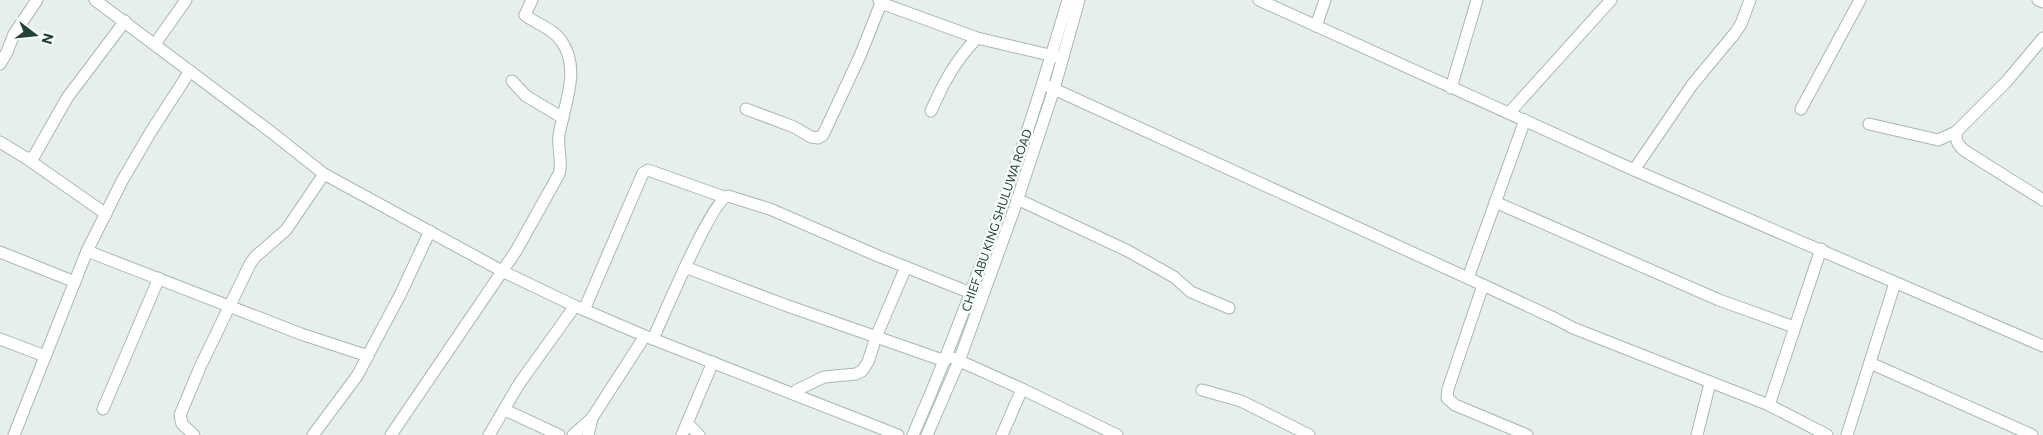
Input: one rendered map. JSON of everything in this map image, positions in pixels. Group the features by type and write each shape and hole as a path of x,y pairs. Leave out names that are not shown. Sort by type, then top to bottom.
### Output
{"street":[{"path":"0,64 14,34 38,0"},
{"path":"95,0 324,174 502,271 580,308 649,337 898,435"},
{"path":"155,44 186,0"},
{"path":"391,435 502,271 561,168 559,140 571,74 568,55 561,40 548,28 525,15 532,0"},
{"name":"CHIEF ABU KING SHULUWA ROAD","path":"913,435 971,293 1006,198 1043,84 1057,57 1068,0"},
{"path":"927,435 959,361 1017,199 1054,89 1057,57 1079,0"},
{"path":"1259,0 1634,170 2043,346"},
{"path":"1316,26 1325,0"},
{"path":"1451,88 1477,0"},
{"path":"1509,113 1611,0"},
{"path":"1634,170 1692,86 1736,33 1750,0"},
{"path":"1801,109 1860,0"},
{"path":"2038,0 2043,2"},
{"path":"746,109 812,137 818,138 823,135 860,56 880,2 977,38 1057,57"},
{"path":"26,158 33,158 68,98 125,21"},
{"path":"931,110 944,82 960,56 977,38"},
{"path":"1869,124 1938,140 1956,132 2007,81 2043,38"},
{"path":"14,435 87,251 122,180 190,72"},
{"path":"512,81 526,96 563,118"},
{"path":"1043,84 1468,278 1573,328 1768,405 1828,435"},
{"path":"1468,278 1525,120"},
{"path":"1956,132 1956,140 1965,151 2043,200"},
{"path":"0,142 106,214"},
{"path":"489,435 519,384 580,308 643,173 648,170 724,197 728,196 751,201 770,208 971,293"},
{"path":"194,435 182,424 180,415 201,365 255,257 286,230 324,174"},
{"path":"573,435 592,418 649,337 719,203 724,197"},
{"path":"1017,199 1128,251 1174,277 1191,292 1229,308"},
{"path":"1495,202 1719,300 1794,327"},
{"path":"313,435 357,376 430,231"},
{"path":"1768,405 1820,249"},
{"path":"87,251 301,334 368,356"},
{"path":"0,252 75,282"},
{"path":"795,394 798,390 824,377 856,374 862,371 906,266"},
{"path":"685,267 785,306 876,337 959,361 1117,435"},
{"path":"103,409 159,278"},
{"path":"1847,435 1895,283"},
{"path":"1483,285 1447,398 1455,405 1527,435"},
{"path":"0,339 45,356"},
{"path":"682,435 713,362"},
{"path":"1870,363 2032,435"},
{"path":"1697,435 1710,383"},
{"path":"1002,435 1022,389"},
{"path":"1202,390 1241,401 1309,435"},
{"path":"505,410 558,435"},
{"path":"588,435 592,418"},
{"path":"687,423 699,435"}]}
